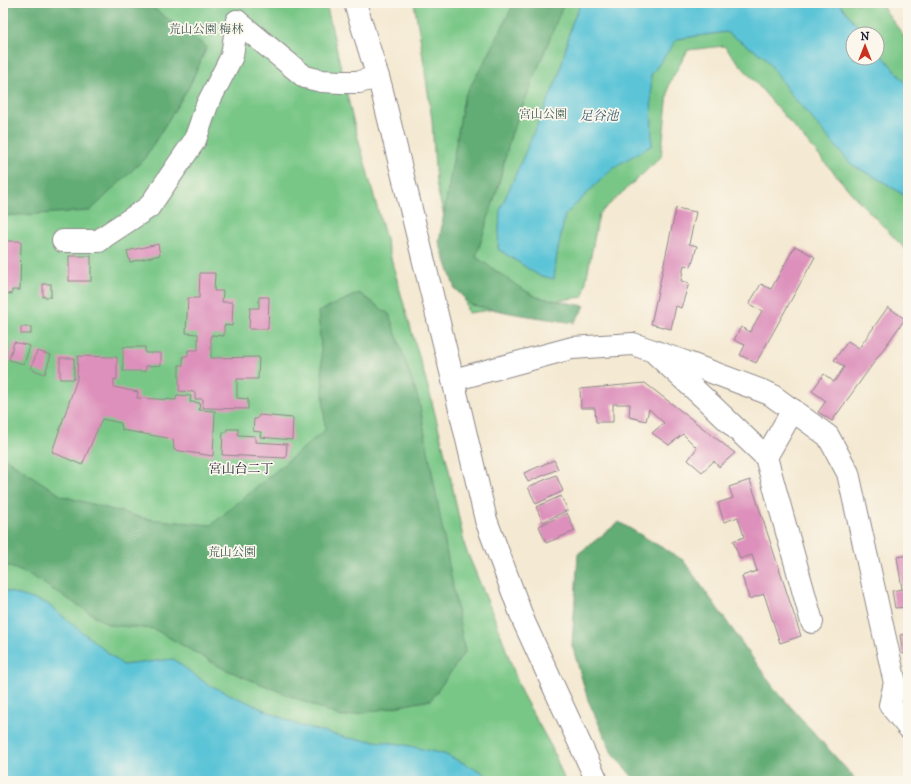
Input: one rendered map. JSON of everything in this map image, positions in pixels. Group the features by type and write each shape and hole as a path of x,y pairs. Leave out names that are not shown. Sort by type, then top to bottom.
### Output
{"street":[{"path":"355,3 383,94 486,520 524,622 597,781"},
{"path":"63,240 99,241 149,207 195,140 207,105 232,56 237,21 305,77 322,81 359,82 378,77"},
{"path":"453,380 572,348 633,344 770,394 828,436 848,473 895,683 890,705 908,726"},
{"path":"652,350 706,399 766,457 812,622"},
{"path":"766,457 793,410"}],"green space":[{"name":"荒山公園","path":"3,3 326,3 352,116 430,394 449,470 465,547 497,624 522,694 552,748 565,781 3,781"},
{"path":"3,3 146,3 207,47 189,87 144,159 90,211 3,216"},
{"name":"宮山公園","path":"414,3 880,3 908,42 908,252 854,196 724,46 688,50 669,84 661,157 599,214 583,297 468,313 436,184 432,120"},
{"path":"514,3 564,3 511,135 498,187 476,257 519,287 537,297 585,306 574,323 471,305 455,289 439,242 464,97 489,54"},
{"path":"359,293 389,314 419,401 465,652 431,700 342,717 224,669 154,629 109,625 30,575 3,564 3,457 62,496 147,519 211,525 325,430 318,312"},
{"path":"619,522 683,560 774,688 857,781 636,781 612,753 588,700 572,645 578,554"}],"water":[{"name":"足谷池","path":"581,3 839,3 858,26 845,26 845,66 885,66 885,59 908,86 908,198 882,181 852,165 789,92 765,57 726,32 677,39 651,75 652,145 614,167 565,215 557,254 554,279 538,275 498,249 500,210 559,75 572,23"},
{"path":"3,590 46,603 123,665 173,659 207,684 298,725 347,738 401,744 444,754 480,771 493,781 3,781"}],"building":[{"path":"676,208 696,212 689,244 697,246 691,267 684,265 681,281 689,283 681,308 676,306 671,329 651,324"},
{"path":"4,241 21,241 20,290 12,290 12,294 3,293"},
{"path":"158,244 160,255 130,262 127,251"},
{"path":"795,246 815,257 756,363 740,355 745,345 734,340 741,327 750,332 762,311 749,304 761,284 771,289"},
{"path":"69,256 91,256 91,281 69,281"},
{"path":"200,273 215,273 214,291 223,291 222,302 233,302 232,326 224,325 224,336 211,335 211,358 259,357 258,379 237,379 237,398 248,399 248,409 203,408 203,399 195,399 195,392 179,391 179,365 183,365 183,356 188,356 188,350 198,350 198,334 186,333 188,298 199,298"},
{"path":"43,284 51,284 51,297 43,297"},
{"path":"259,297 269,297 268,329 249,329 250,308 259,308"},
{"path":"888,307 905,319 832,421 818,412 826,401 812,391 824,374 834,382 844,367 834,360 848,341 859,348"},
{"path":"21,327 31,327 31,334 21,334"},
{"path":"14,342 30,346 24,364 9,360"},
{"path":"123,347 145,347 145,353 161,353 161,365 146,366 146,371 123,371"},
{"path":"37,351 51,355 45,374 31,369"},
{"path":"78,356 117,357 117,380 114,379 114,387 138,392 137,398 176,400 177,395 191,396 190,402 200,403 199,410 215,411 213,456 174,450 173,439 122,430 121,423 102,419 82,465 52,452 77,379"},
{"path":"60,358 74,358 74,379 60,379"},
{"path":"645,383 735,453 719,467 714,461 702,472 688,460 697,448 683,434 669,445 652,433 664,423 649,409 646,421 629,417 630,404 613,404 613,422 596,422 595,408 581,408 580,389"},
{"path":"259,415 293,418 292,440 260,437 261,432 253,431 254,419 257,419"},
{"path":"227,429 238,429 238,435 255,436 255,442 287,444 286,458 222,455 223,432 226,432"},
{"path":"554,460 558,469 528,482 524,473"},
{"path":"556,475 563,491 536,504 528,487"},
{"path":"750,480 801,636 780,643 764,594 749,599 742,576 757,571 752,555 740,559 733,541 744,537 738,517 724,522 718,503 733,498 729,487"},
{"path":"561,496 568,510 543,522 536,507"},
{"path":"567,513 575,531 546,543 539,526"},
{"path":"908,555 907,621 905,607 895,608 892,591 902,589 897,557"},
{"path":"908,634 908,653 903,654 900,635"}],"district":[{"name":"宮山台二丁","path":"241,469"}],"park label":[{"name":"荒山公園 梅林","path":"206,29"}]}
